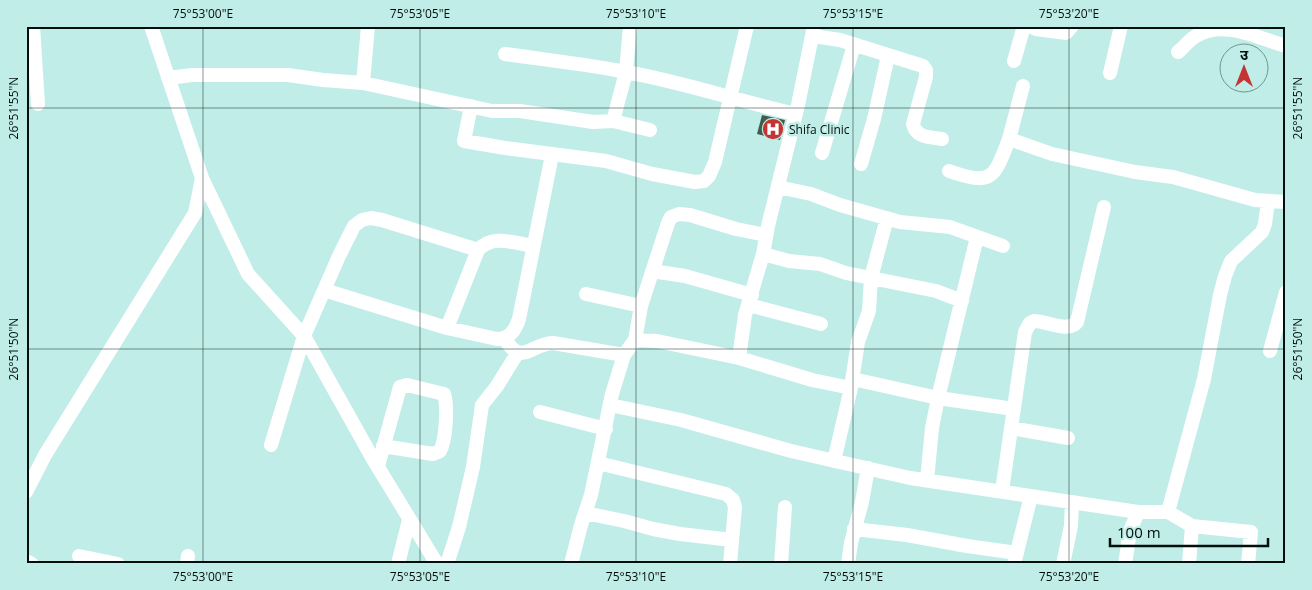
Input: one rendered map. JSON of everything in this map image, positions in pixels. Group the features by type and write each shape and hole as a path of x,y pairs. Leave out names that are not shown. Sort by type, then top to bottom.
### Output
{"street":[{"path":"33,26 38,104"},
{"path":"152,26 202,178 248,274 304,336 436,564"},
{"path":"363,83 368,26"},
{"path":"613,122 626,72 630,26"},
{"path":"471,106 464,141 606,161 652,174 695,182 704,181 709,176 715,162 747,26"},
{"path":"1014,61 1024,26"},
{"path":"1030,26 1036,29 1060,33 1066,33 1072,26"},
{"path":"1110,73 1121,26"},
{"path":"1178,52 1195,36 1208,30 1219,29 1234,30 1286,46"},
{"path":"739,358 745,316 763,254 814,31 923,66 926,70 923,92 913,124 914,130 918,134 942,139"},
{"path":"822,153 854,45"},
{"path":"505,54 626,72 710,90 731,98 796,114"},
{"path":"860,164 874,119 888,56"},
{"path":"168,78 192,75 288,75 363,83 492,110 520,111 593,122 613,122 650,130"},
{"path":"949,171 974,178 986,178 993,175 1000,163 1009,139 1023,86"},
{"path":"1009,139 1052,154 1135,172 1173,177 1254,200 1286,202"},
{"path":"324,290 447,328 497,340 505,339 516,329 519,319 532,246 552,154"},
{"path":"26,492 45,455 195,213 202,178"},
{"path":"778,187 811,194 840,205 900,222 950,227 1003,246"},
{"path":"1168,512 1204,379 1225,276 1231,261 1262,232 1268,201"},
{"path":"1002,491 1025,332 1030,323 1034,321 1067,328 1077,322 1104,207"},
{"path":"571,564 624,356 635,340 642,306 671,217 679,214 690,215 736,229 766,235"},
{"path":"271,445 304,336 354,226 362,220 371,218 382,220 478,250"},
{"path":"834,461 852,383 858,342 869,311 870,278 887,218"},
{"path":"927,480 932,428 938,398 976,237"},
{"path":"447,328 478,250 484,243 500,240 532,246"},
{"path":"763,254 789,261 820,264 846,273 936,292 962,300"},
{"path":"652,272 686,276 821,324"},
{"path":"1270,352 1286,292"},
{"path":"586,294 642,306"},
{"path":"505,339 512,350 518,352 532,351 545,344 553,343 624,356"},
{"path":"635,340 657,341 739,358 812,380 852,383 1014,409"},
{"path":"447,564 459,527 473,467 482,405 497,386 518,352"},
{"path":"378,466 400,388 407,385 444,394 446,399 445,419 440,451 433,454 384,446"},
{"path":"610,405 681,420 791,451 927,480 1138,512 1168,512 1192,526 1251,532 1248,564"},
{"path":"540,412 606,429"},
{"path":"1011,428 1068,438"},
{"path":"598,462 726,494 731,497 735,507 730,564"},
{"path":"848,564 868,468"},
{"path":"854,529 907,535 967,546 1015,558 1031,496"},
{"path":"1063,564 1072,502"},
{"path":"781,564 785,507"},
{"path":"1125,564 1130,531 1138,512"},
{"path":"585,514 680,534 732,540"},
{"path":"398,564 409,520"},
{"path":"1189,564 1192,526"},
{"path":"79,556 118,564"},
{"path":"26,561 32,564"}],"building":[{"path":"762,115 785,120 780,140 757,134"}],"place":[{"name":"Shifa Clinic","path":"773,129"}]}
